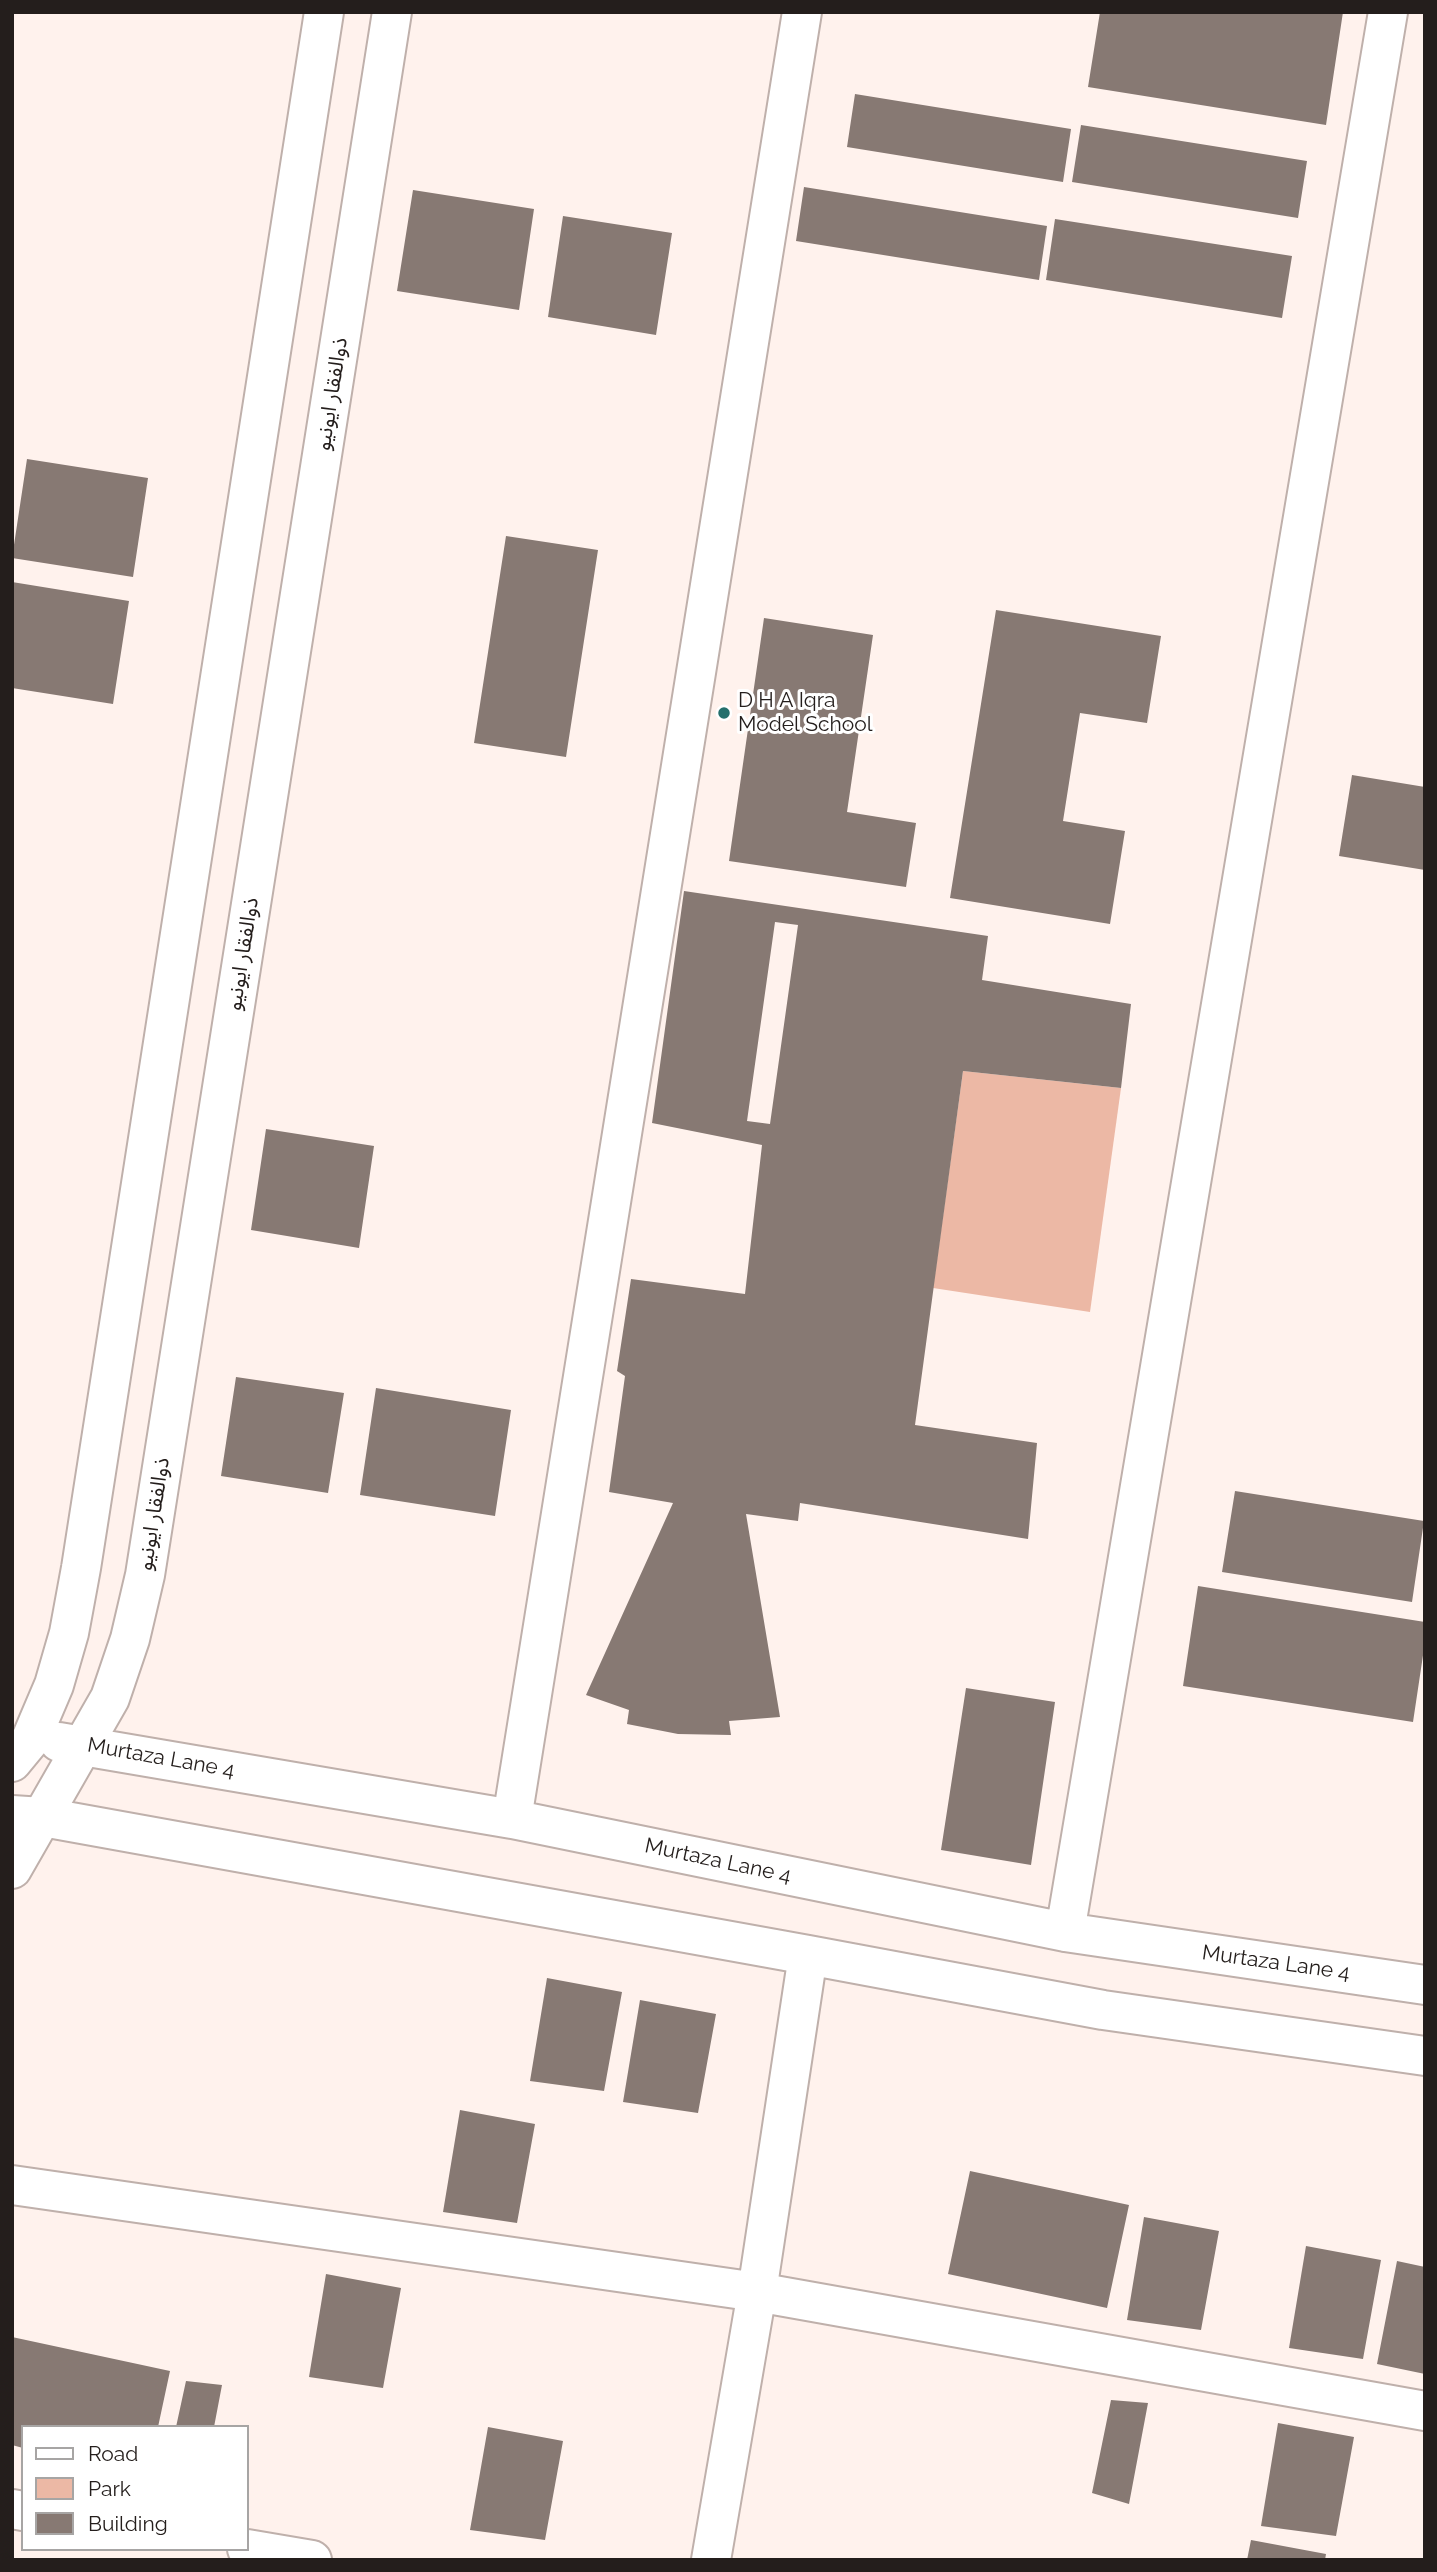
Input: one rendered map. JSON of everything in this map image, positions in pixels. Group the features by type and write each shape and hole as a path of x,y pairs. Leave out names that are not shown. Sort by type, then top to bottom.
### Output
{"street":[{"path":"18,1746 54,1685 69,1633 81,1568 324,12"},
{"name":"ذوالفقار ایونیو","path":"12,1869 28,1816 84,1744 110,1698 130,1639 145,1575 392,12"},
{"path":"512,1819 802,12"},
{"path":"1065,1932 1388,12"},
{"name":"Murtaza Lane 4","path":"18,1746 84,1744 512,1819 1065,1932 1425,1985"},
{"path":"28,1816 1102,2010 1425,2056"},
{"path":"711,2560 757,2292 808,1955"},
{"path":"12,2185 757,2292 1425,2411"},
{"path":"248,2549 312,2560"}],"green space":[{"path":"963,1071 1121,1088 1090,1312 933,1288"}],"building":[{"path":"1100,12 1343,12 1326,125 1088,87"},
{"path":"855,94 1071,129 1063,182 847,147"},
{"path":"1081,125 1307,161 1298,218 1072,182"},
{"path":"804,187 1047,226 1039,280 796,241"},
{"path":"413,190 534,209 519,310 397,291"},
{"path":"563,216 672,233 656,335 548,317"},
{"path":"1055,219 1292,256 1282,318 1046,280"},
{"path":"27,459 148,478 133,577 12,558"},
{"path":"506,536 598,550 566,757 474,743"},
{"path":"12,582 129,601 113,704 12,688"},
{"path":"996,610 1161,636 1147,723 1080,713 1063,821 1125,831 1110,924 950,898"},
{"path":"764,618 873,635 847,812 916,823 906,887 729,861"},
{"path":"1352,775 1425,787 1425,870 1339,856"},
{"path":"684,891 988,936 982,980 1131,1004 1121,1088 963,1071 915,1425 1037,1443 1028,1539 800,1503 798,1521 746,1514 780,1717 729,1721 731,1735 678,1734 627,1724 629,1710 586,1695 673,1503 609,1492 625,1376 617,1371 631,1279 745,1294 762,1145 652,1123","holes":["775,922 798,925 770,1124 747,1121"]},
{"path":"266,1129 374,1146 359,1248 251,1230"},
{"path":"236,1377 344,1393 328,1493 221,1476"},
{"path":"376,1388 511,1410 495,1516 360,1495"},
{"path":"1235,1491 1424,1521 1412,1602 1222,1572"},
{"path":"1198,1586 1425,1622 1425,1642 1413,1722 1183,1686"},
{"path":"966,1688 1055,1702 1031,1865 941,1850"},
{"path":"547,1978 622,1992 604,2091 530,2081"},
{"path":"640,2000 716,2014 698,2113 623,2102"},
{"path":"460,2110 535,2124 517,2223 443,2212"},
{"path":"970,2171 1129,2205 1107,2308 948,2274"},
{"path":"1144,2217 1219,2231 1201,2330 1127,2320"},
{"path":"1306,2246 1381,2260 1363,2359 1289,2348"},
{"path":"1397,2261 1425,2267 1425,2374 1377,2364"},
{"path":"326,2274 401,2288 383,2388 309,2377"},
{"path":"12,2337 170,2371 158,2425 21,2425 21,2447 12,2445"},
{"path":"186,2381 222,2385 214,2425 176,2425"},
{"path":"1111,2400 1148,2403 1129,2504 1092,2493"},
{"path":"1278,2423 1354,2437 1336,2536 1261,2526"},
{"path":"488,2427 563,2441 545,2540 470,2530"},
{"path":"1251,2540 1326,2554 1325,2560 1247,2560"}],"place":[{"name":"D H A Iqra Model School","path":"724,713"}]}
